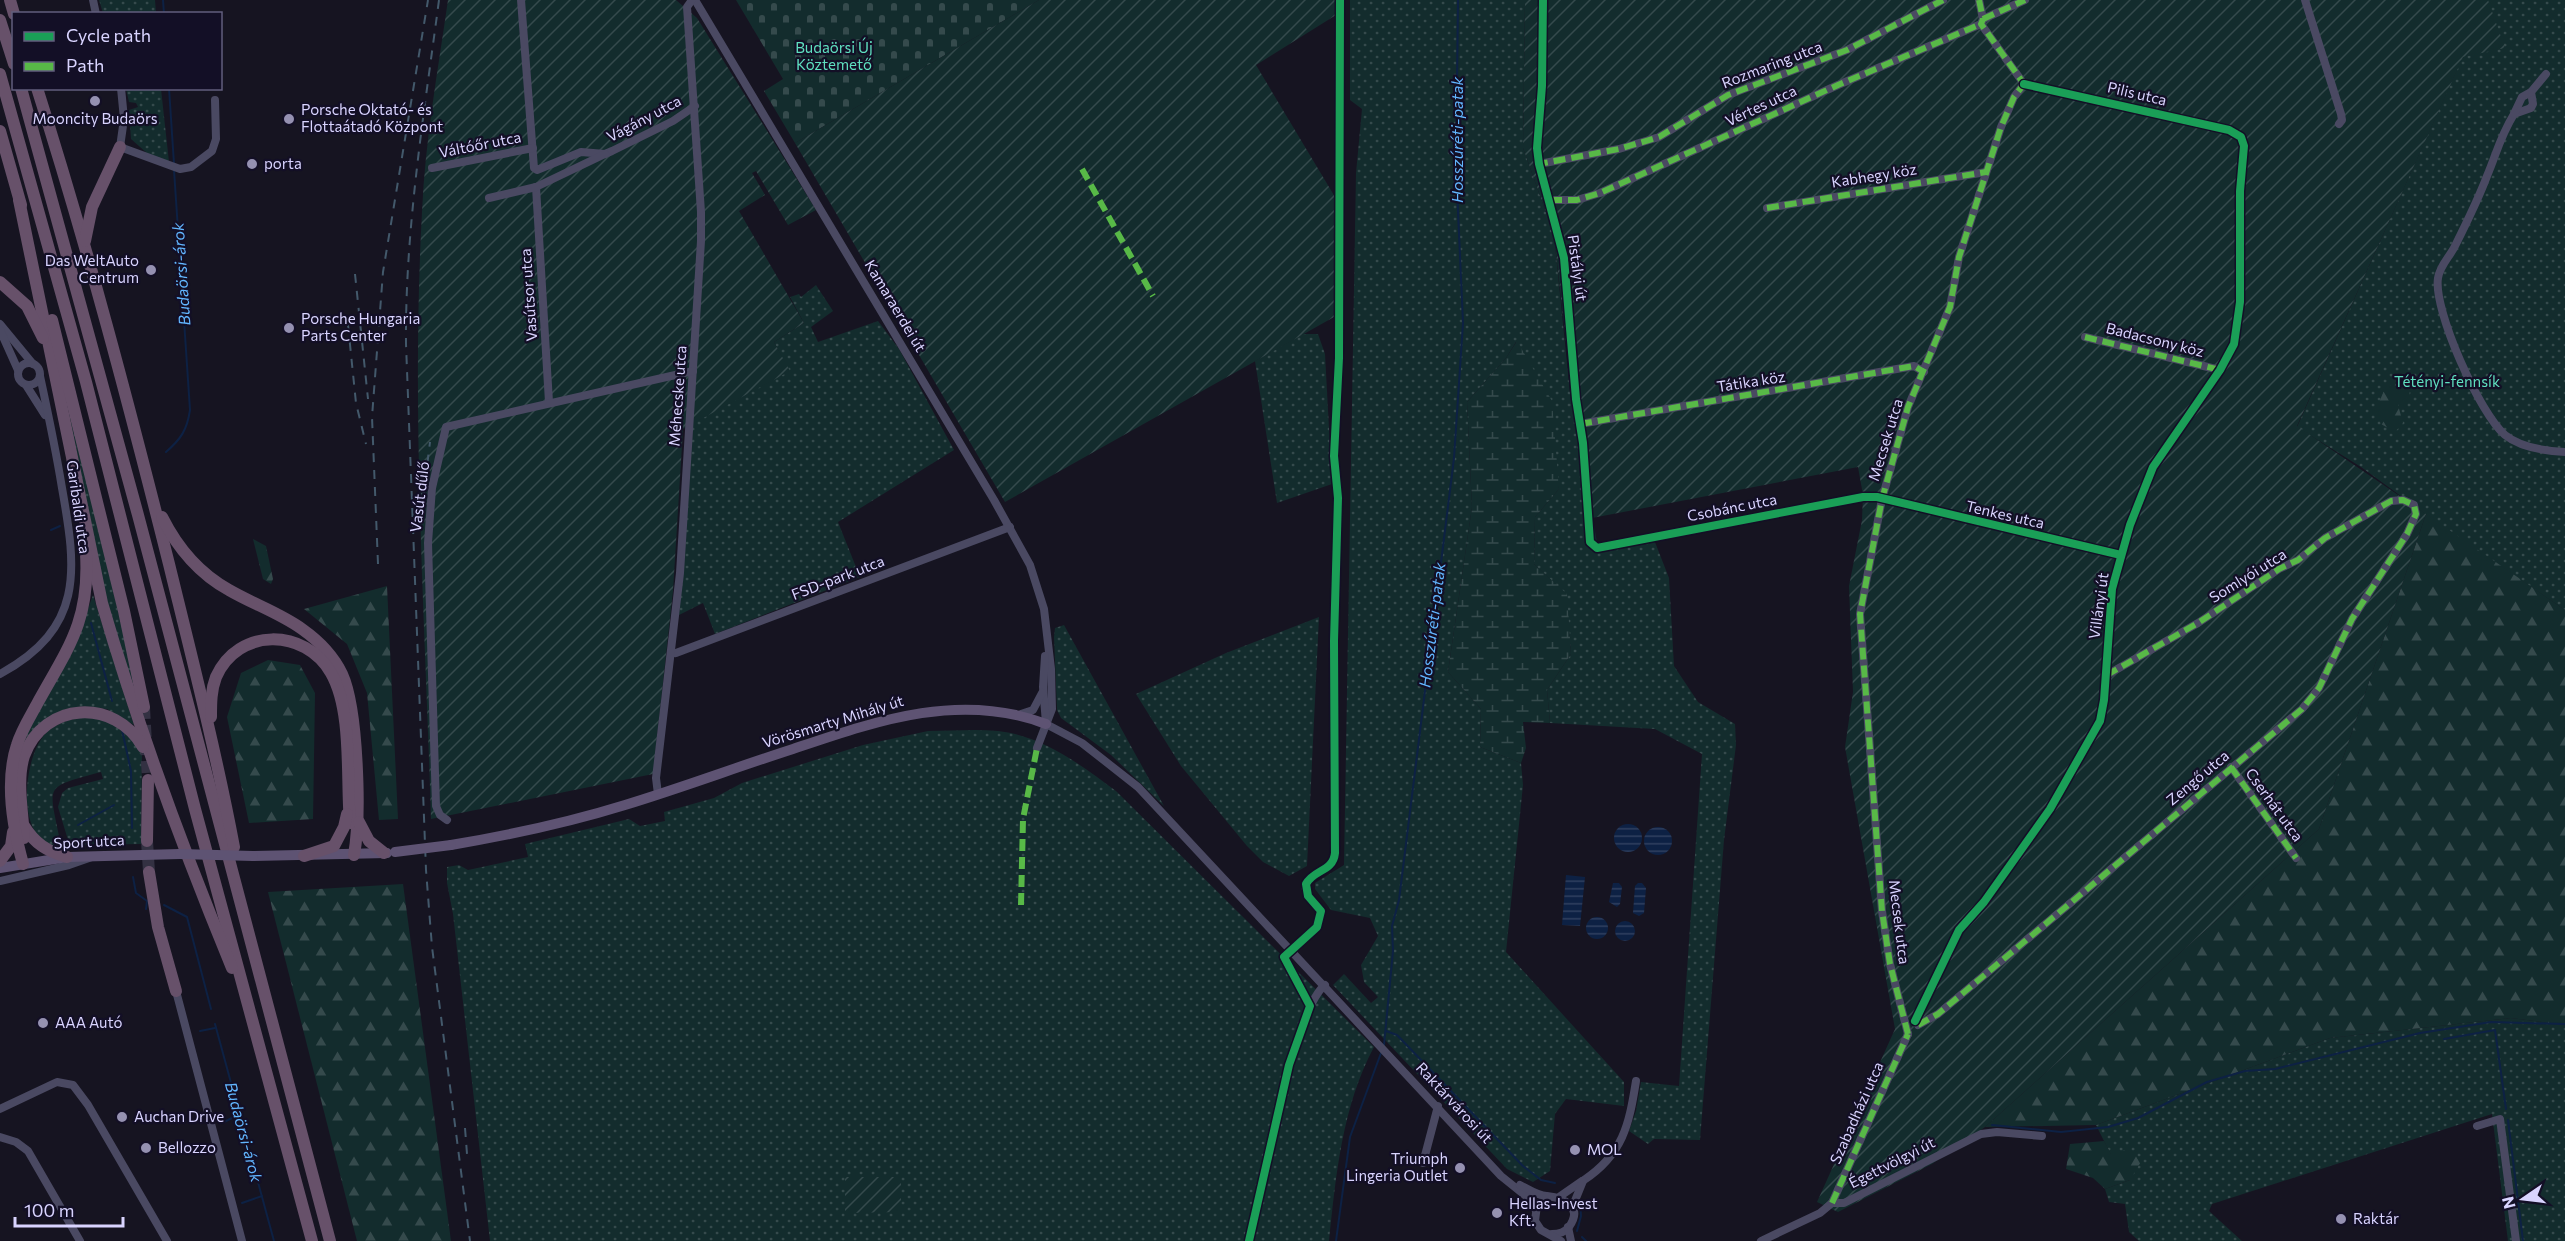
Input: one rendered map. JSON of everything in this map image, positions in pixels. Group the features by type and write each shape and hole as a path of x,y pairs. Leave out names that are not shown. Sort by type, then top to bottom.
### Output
{"highway":[{"path":"0,20 12,58"},
{"path":"0,74 86,382 195,809 312,1241"},
{"path":"22,90 330,1241"},
{"path":"38,90 85,245 147,477 215,754 234,849 232,869"},
{"path":"0,131 75,410 136,660 144,707"},
{"path":"85,245 92,207 120,147"},
{"path":"19,200 102,603 153,778 147,840"},
{"path":"0,282 27,306 34,318 56,376"},
{"path":"147,477 169,531 198,567 228,590 303,630 324,648 336,663 348,690 354,729 354,855"},
{"path":"23,864 12,778 17,745 75,636 83,612 87,576 84,517"},
{"path":"215,754 211,701 212,687 220,669 238,651 254,642 283,639 300,643 320,658 339,690 353,811 365,836 389,853"},
{"path":"0,861 11,846 19,821 23,759 39,732 62,716 89,712 115,718 135,735 254,1023"},
{"path":"304,856 334,846 353,811"},
{"path":"19,821 31,838 44,848 67,857"},
{"path":"149,872 159,927 176,991"}],"main road":[{"name":"Vörösmarty Mihály út","path":"451,845 548,827 658,794 849,730 903,715 960,709 1022,714 1046,724"},
{"name":"Sport utca","path":"0,868 67,857 180,854 354,855 451,845"}],"street":[{"path":"521,0 533,148"},
{"name":"Méhecske utca","path":"658,794 656,778 680,573 701,212 687,7 693,0"},
{"name":"Kamaraerdei út","path":"693,0 1010,527 1037,583 1047,635 1052,709 1046,724"},
{"path":"1321,911 1308,896 1305,888 1309,878 1330,866 1335,853 1334,641 1338,498 1334,456 1339,358 1340,0"},
{"name":"Pistályi út","path":"1543,0 1539,164 1564,258 1590,542"},
{"name":"Rozmaring utca","path":"1539,164 1619,148 1659,137 1728,95 1846,50 1943,0"},
{"path":"1979,0 1982,22 2024,84"},
{"name":"Vértes utca","path":"1550,200 1577,200 1600,193 1839,84 1982,22 2025,0"},
{"path":"2305,0 2341,114 2342,120 2339,124"},
{"path":"2546,74 2531,92 2519,100 2514,114 2497,142 2488,174 2453,249 2441,266 2437,286 2438,296 2462,369 2495,425 2506,436 2523,445 2544,451 2565,452"},
{"name":"Pilis utca","path":"2024,84 2229,130 2241,136"},
{"name":"Mecsek utca","path":"1907,1029 1892,974 1882,911 1860,614 1882,499 1908,407 1950,307 1959,257 2007,111 2024,84"},
{"path":"121,90 124,119 120,147 180,170 191,167 212,151 216,139 215,100"},
{"path":"2514,114 2531,108 2534,104 2531,92"},
{"name":"Vágány utca","path":"489,198 536,187 673,121 695,106"},
{"name":"Villányi út","path":"1917,1023 1959,930 1984,902 2050,809 2090,742 2102,715 2112,589 2147,478 2220,370 2234,344 2239,318 2240,191 2244,146 2241,136"},
{"name":"Vágány utca","path":"533,148 534,168 541,170 581,152 605,154"},
{"name":"Váltóőr utca","path":"432,168 533,148"},
{"name":"Kabhegy köz","path":"1767,208 1986,172"},
{"name":"Vasútsor utca","path":"536,187 549,402"},
{"path":"0,324 37,367 40,376 35,383 26,385 18,379 18,370 0,330"},
{"name":"Badacsony köz","path":"2085,337 2220,370"},
{"path":"18,370 24,364 33,364"},
{"name":"Tátika köz","path":"1580,424 1822,384 1914,366 1924,372"},
{"name":"Vasút dűlő","path":"447,820 440,815 435,806 428,543 432,488 446,426 693,371"},
{"name":"Garibaldi utca","path":"0,674 35,651 49,638 69,595 72,551 40,376"},
{"name":"Garibaldi utca","path":"26,385 49,423"},
{"name":"Csobánc utca","path":"1590,542 1597,548 1863,497 1882,499"},
{"name":"Tenkes utca","path":"1882,499 2121,555"},
{"name":"Somlyói utca","path":"2105,676 2252,589 2279,569 2310,551 2325,538 2391,501 2403,500"},
{"name":"Zengő utca","path":"1917,1023 1938,1014 2297,714 2319,688 2352,619 2415,519 2414,506 2403,500"},
{"name":"FSD-park utca","path":"676,653 1010,527"},
{"name":"Kamaraerdei út","path":"1046,724 1043,687 1047,635"},
{"name":"Kamaraerdei út","path":"1022,714 1038,705 1043,687"},
{"path":"1037,748 1046,724"},
{"name":"Raktárvárosi út","path":"1046,724 1082,743 1138,786 1502,1176 1527,1197 1535,1209 1536,1225 1561,1241"},
{"name":"Cserhát utca","path":"2231,767 2296,858"},
{"path":"0,881 75,864 94,856"},
{"path":"1249,1241 1289,1065 1310,1006 1317,992 1325,985"},
{"path":"176,991 242,1241"},
{"path":"1907,1029 1917,1033 1917,1023"},
{"name":"Szabadházi utca","path":"1832,1203 1907,1029"},
{"path":"1584,1180 1603,1167 1622,1139 1629,1123 1636,1081"},
{"path":"0,1109 57,1082 73,1085 88,1105 167,1241"},
{"path":"1423,1162 1438,1106"},
{"path":"2477,1126 2500,1119 2516,1241"},
{"name":"Égettvölgyi út","path":"1761,1241 1820,1214 1832,1203 1844,1203 1982,1134 1997,1132 2042,1136"},
{"path":"0,1137 16,1142 28,1151 80,1241"},
{"name":"Raktárvárosi út","path":"1496,1168 1531,1191 1547,1197 1559,1197"},
{"path":"1552,1234 1563,1232 1568,1227 1572,1220 1572,1208 1583,1181 1559,1197 1572,1208"},
{"path":"1535,1209 1547,1197"},
{"path":"1568,1227 1571,1241"}],"green space":[{"path":"99,0 155,0 156,12 103,12"},
{"path":"448,0 676,0 697,18 816,210 788,225 756,171 752,173 765,195 739,211 804,323 774,342 790,371 683,429 673,591 653,774 431,819 418,440 419,288 426,159"},
{"name":"Budaörsi Új Köztemető","path":"736,0 1039,0 795,143 764,91 783,79"},
{"path":"1039,0 1336,0 1336,15 1256,65 1335,197 1334,317 1005,502 795,143"},
{"path":"1350,0 1525,0 1523,148 1554,235 1570,393 1598,548 1653,537 1669,578 1674,666 1698,702 1735,724 1736,745 1724,840 1700,1140 1654,1139 1648,1144 1629,1131 1636,1111 1641,1082 1679,1086 1702,754 1655,729 1550,723 1547,690 1571,654 1566,594 1534,564 1535,517 1559,489 1516,342 1506,358 1467,402 1472,507 1448,672 1481,709 1480,747 1521,763 1523,785 1506,952 1624,1082 1624,1106 1566,1099 1555,1114 1550,1171 1533,1182 1507,1169 1333,985 1344,974 1371,1003 1378,997 1364,982 1361,965 1378,936 1370,918 1331,910 1315,889 1315,883 1344,865 1356,173 1362,109 1350,100"},
{"path":"1525,0 2488,0 2505,48 2463,57 2297,426 2426,514 2319,829 1985,1127 1932,1164 1838,1212 1817,1202 1895,1029 1845,747 1853,692 1849,586 1862,520 1863,495 1858,467 1592,518 1583,497 1554,235 1523,148"},
{"name":"Tétényi-fennsík","path":"2488,0 2565,0 2565,610 2446,529 2361,467 2297,427"},
{"path":"126,90 161,90 169,162 148,154 131,139 129,110 138,107 136,103 129,102"},
{"path":"816,285 833,311 811,327 818,342 878,321 899,349 954,450 838,522 860,577 715,634 703,603 679,615 693,423 789,371 774,342 804,323 790,297 799,294 801,297"},
{"path":"1303,334 1318,334 1325,354 1332,484 1277,503 1255,361"},
{"path":"1517,341 1552,401 1559,489 1535,517 1534,564 1567,594 1571,654 1547,690 1550,723 1523,722 1526,748 1521,763 1480,747 1481,709 1448,672 1472,507 1467,402 1506,358"},
{"path":"59,359 129,657 136,696 100,584"},
{"path":"2398,382 2410,390 2409,397 2398,405 2403,423 2395,432 2381,424 2376,410 2385,388"},
{"path":"2426,514 2565,610 2565,1025 2511,1018 2330,1038 2096,1125 1985,1127 2319,829"},
{"path":"253,539 266,546 273,579 271,584 263,579"},
{"path":"387,586 398,819 379,820 367,693 347,644 304,609"},
{"path":"93,595 134,725 107,709 80,707 29,738 18,818 23,739 72,653"},
{"path":"1319,617 1307,866 1289,876 1263,862 1247,846 1181,766 1136,694 1226,653"},
{"path":"1064,625 1164,806 1111,755 1061,718 1057,710 1054,637 1055,628"},
{"path":"268,660 300,665 315,693 313,819 249,823 227,717 241,673"},
{"path":"90,716 122,727 142,752 141,844 76,845 68,840 58,807 62,793 68,788 103,779 101,772 68,782 54,791 53,808 60,841 56,846 43,841 34,830 27,796 28,776 39,742 48,731 63,722"},
{"path":"989,730 1015,734 1046,745 1089,771 1116,791 1374,1047 1354,1093 1342,1142 1329,1241 490,1241 453,914 447,883 447,867 459,865 468,870 528,857 525,844 629,819 640,826 665,821 664,812 714,798 742,783 863,745 928,731"},
{"path":"403,884 451,1241 357,1241 268,892"},
{"path":"2511,1018 2565,1025 2565,1241 2508,1241 2492,1114 2212,1204 2209,1211 2242,1241 2139,1241 2129,1232 2125,1204 2109,1202 2105,1189 2130,1180 2111,1155 2096,1125 2330,1038"},
{"path":"2104,1141 2111,1154 2129,1149 2142,1160 2130,1180 2105,1189 2093,1178 2066,1169 2070,1144"},
{"path":"845,1177 901,1177 901,1212 845,1213"}],"water":[{"path":"1628,824 1638,828 1642,838 1638,848 1628,852 1618,848 1614,838 1618,828"},
{"path":"1658,827 1668,831 1672,841 1668,851 1658,855 1648,851 1644,841 1648,831"},
{"path":"1566,875 1585,877 1580,926 1562,925"},
{"path":"1613,883 1619,883 1622,887 1620,904 1617,907 1609,902"},
{"path":"1642,883 1646,888 1644,913 1639,916 1633,913 1635,886"},
{"path":"1597,917 1605,920 1608,928 1605,936 1597,939 1589,936 1586,928 1589,920"},
{"path":"1625,921 1632,924 1635,931 1632,938 1625,941 1618,938 1615,931 1618,924"}],"waterway":[{"name":"Budaörsi-árok","path":"163,0 164,12"},
{"name":"Hosszúréti-patak","path":"1384,1045 1393,951 1392,926 1399,900 1454,458 1463,323 1456,166 1458,0"},
{"name":"Budaörsi-árok","path":"169,90 174,164"},
{"name":"Budaörsi-árok","path":"166,452 182,434 190,410 174,170"},
{"name":"Budaörsi-árok","path":"51,530 60,526"},
{"name":"Budaörsi-árok","path":"91,623 112,701"},
{"name":"Budaörsi-árok","path":"122,730 131,771 132,828"},
{"path":"78,825 114,805"},
{"name":"Budaörsi-árok","path":"133,877 136,893 147,901 146,909"},
{"name":"Budaörsi-árok","path":"164,905 187,917 211,1009"},
{"path":"1992,1125 2061,1132 2108,1127 2138,1118 2207,1082 2245,1071 2275,1069 2420,1033 2491,1022 2565,1024"},
{"name":"Budaörsi-árok","path":"215,1024 274,1241"},
{"path":"200,1031 215,1028"},
{"path":"2444,1039 2495,1030 2506,1109"},
{"path":"1386,1031 1397,1035 1523,1166 1541,1180 1555,1183"},
{"name":"Hosszúréti-patak","path":"1336,1241 1350,1137 1381,1053"},
{"path":"222,1123 240,1114"},
{"path":"2508,1120 2523,1241"},
{"path":"242,1203 262,1196"},
{"path":"1577,1231 1581,1216 1580,1201"},
{"path":"1582,1237 1586,1241"}],"tunnel":[{"path":"144,707 148,780"},
{"path":"147,841 149,872"}],"railway":[{"path":"378,564 372,417 383,272 428,0"},
{"path":"439,0 412,215 406,344 426,870 432,947 470,1241"},
{"path":"355,274 368,399"},
{"path":"348,325 356,403 366,444"},
{"path":"419,531 430,442"},
{"path":"465,1128 467,1154"}],"marked path":[{"path":"1540,167 1539,164 1619,149 1659,137 1728,95 1847,50 1943,0"},
{"path":"1979,0 1983,19 1981,24 2024,84"},
{"path":"1983,19 2025,0"},
{"path":"1550,200 1577,200 1600,193 1838,85 1981,24"},
{"path":"1908,1034 1890,964 1882,911 1860,614 1882,499 1908,407 1950,307 1959,257 2001,127 2014,97 2024,84"},
{"path":"1082,169 1153,296"},
{"path":"1767,208 1986,172"},
{"path":"2085,337 2220,370"},
{"path":"1580,424 1914,366 1924,372"},
{"path":"1918,1025 1938,1014 2302,709 2319,688 2352,619 2407,534 2416,514 2414,505 2403,500 2391,501 2325,538 2298,560 2279,569 2198,623 2105,676"},
{"path":"1021,905 1023,819 1037,748"},
{"path":"2231,767 2296,858"},
{"path":"1832,1203 1908,1034"}],"cycle path":[{"path":"1249,1241 1289,1065 1310,1006 1284,957 1317,927 1321,911 1308,896 1306,884 1309,879 1331,864 1335,853 1334,641 1338,498 1334,456 1339,358 1340,0"},
{"path":"1543,0 1542,86 1537,148 1539,164 1564,258 1576,399 1583,443 1590,542 1597,548 1863,497 1877,497 2121,555"},
{"path":"1915,1021 1959,930 1984,902 2050,809 2100,721 2104,700 2112,589 2130,525 2153,467 2220,370 2234,344 2240,302 2240,191 2244,146 2241,137 2229,130 2024,84"}],"place":[{"name":"Mooncity Budaörs","path":"95,101"},
{"name":"Porsche Oktató- és Flottaátadó Központ","path":"289,119"},
{"name":"porta","path":"252,164"},
{"name":"Das WeltAuto Centrum","path":"151,270"},
{"name":"Porsche Hungaria Parts Center","path":"289,328"},
{"name":"AAA Autó","path":"43,1023"},
{"name":"Auchan Drive","path":"122,1117"},
{"name":"Bellozzo","path":"146,1148"},
{"name":"MOL","path":"1575,1150"},
{"name":"Triumph Lingeria Outlet","path":"1460,1168"},
{"name":"Hellas-Invest Kft.","path":"1497,1213"},
{"name":"Raktár","path":"2341,1219"}]}
